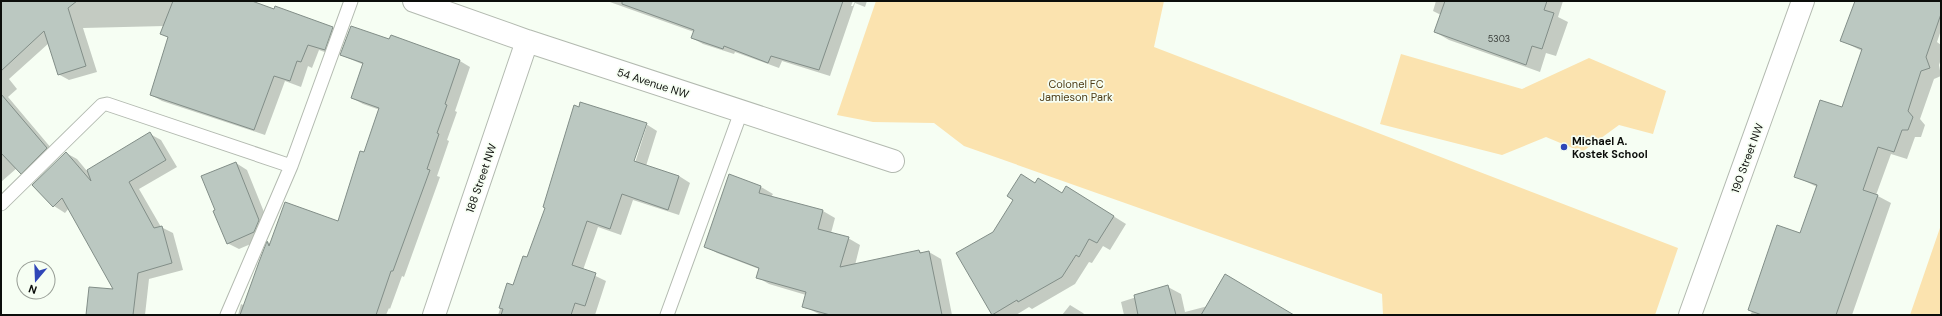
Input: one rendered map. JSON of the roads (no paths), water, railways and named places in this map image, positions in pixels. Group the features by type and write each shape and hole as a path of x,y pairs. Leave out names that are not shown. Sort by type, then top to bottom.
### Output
{"street":[{"name":"54 Avenue NW","path":"414,1 527,41 893,161"},
{"name":"190 Street NW","path":"1690,315 1803,1"},
{"name":"188 Street NW","path":"434,315 527,41"}],"lane":[{"path":"227,315 291,166 351,1"},
{"path":"1,204 102,105 107,104 291,166"},
{"path":"667,315 742,112"}],"place":[{"name":"Michael A. Kostek School","path":"1564,147"}],"park label":[{"name":"Colonel FC Jamieson Park","path":"1076,90"}]}
